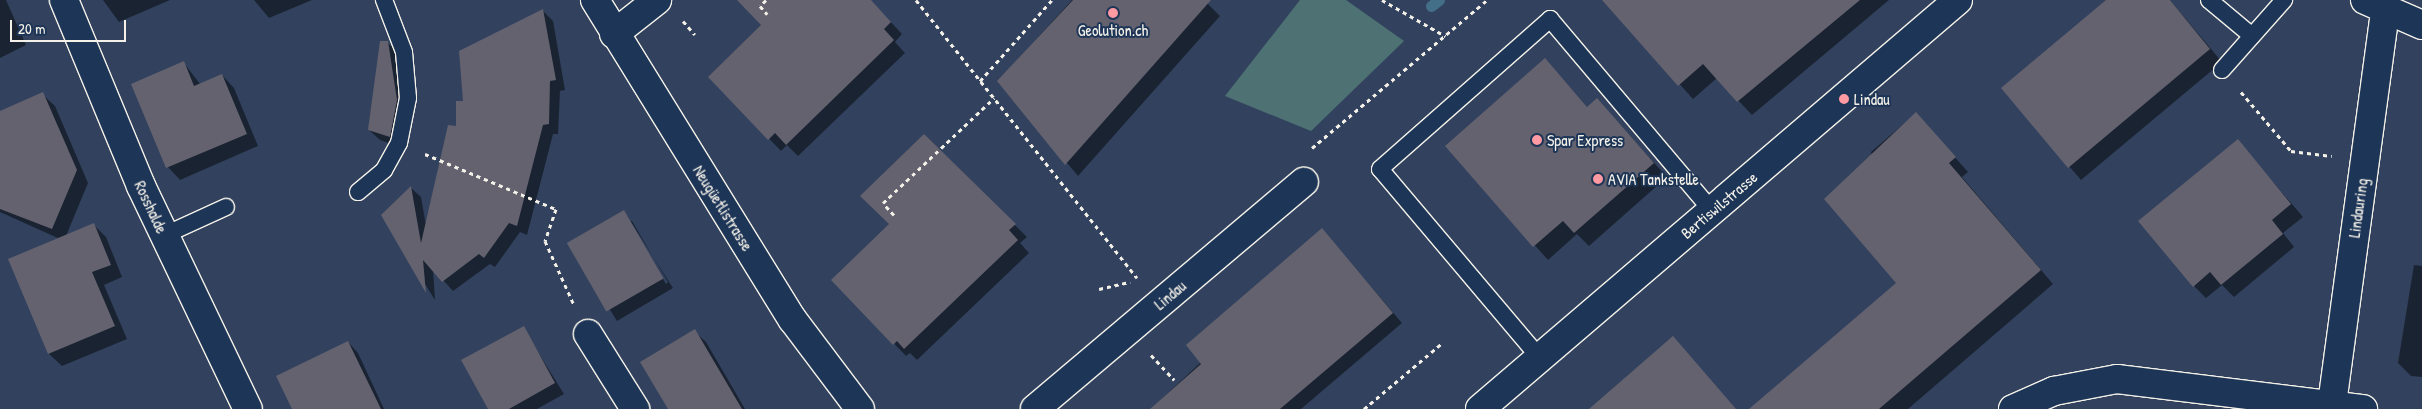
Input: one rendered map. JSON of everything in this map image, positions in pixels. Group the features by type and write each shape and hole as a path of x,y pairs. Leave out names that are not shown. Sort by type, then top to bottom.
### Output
{"street":[{"name":"Rosshalde","path":"64,0 165,235 248,409"},
{"name":"Neugüetlistrasse","path":"595,0 614,34 793,320 860,409"},
{"path":"614,34 657,0"},
{"name":"Bertiswilstrasse","path":"1480,409 1958,0"},
{"name":"Lindauring","path":"2013,409 2054,391 2117,379 2350,407 2375,6 2422,25"},
{"name":"Lindau","path":"1035,409 1304,182"},
{"path":"588,334 635,409"}],"lane":[{"path":"358,192 384,170 399,143 408,98 406,71 384,0"},
{"path":"2209,0 2252,36"},
{"path":"2222,70 2284,0"},
{"path":"1539,357 1380,169 1550,19 1712,211"},
{"path":"165,235 226,207"}],"path":[{"path":"766,0 760,6 767,14"},
{"path":"916,0 1139,280"},
{"path":"980,81 1052,0"},
{"path":"1382,0 1445,36"},
{"path":"1305,154 1487,0"},
{"path":"2222,70 2291,151 2338,157"},
{"path":"894,215 883,203 994,98"},
{"path":"399,143 556,209 545,241 588,334"},
{"path":"1364,409 1441,344"},
{"path":"1153,357 1174,380"}],"green space":[{"path":"1300,0 1346,0 1404,41 1311,131 1225,96"}],"building":[{"path":"737,0 871,0 891,22 884,29 894,40 786,145 775,133 768,140 708,77 761,25"},
{"path":"1073,0 1211,0 1065,165 997,81"},
{"path":"1602,0 1860,0 1737,102 1703,64 1678,86"},
{"path":"2106,0 2170,0 2210,49 2068,168 2001,88"},
{"path":"543,9 556,80 550,81 549,124 543,125 517,226 509,223 484,258 479,254 442,282 423,260 426,293 381,215 411,186 421,243 448,125 456,126 456,101 463,101 459,51"},
{"path":"380,41 388,41 397,100 390,137 368,130"},
{"path":"1545,58 1587,107 1597,98 1654,163 1574,233 1563,221 1533,247 1445,146"},
{"path":"184,61 194,86 222,74 247,134 166,168 131,84"},
{"path":"43,92 77,170 52,229 0,209 0,111"},
{"path":"1916,112 1956,157 1949,163 2041,270 1879,409 1749,409 1896,283 1824,199"},
{"path":"924,134 1016,224 1009,230 1018,240 904,349 897,341 893,345 831,280 889,224 860,196"},
{"path":"2238,139 2291,204 2272,220 2283,234 2221,285 2210,272 2193,287 2138,221"},
{"path":"624,210 664,278 606,311 567,243"},
{"path":"94,223 111,265 92,272 115,326 48,354 8,259"},
{"path":"1322,228 1393,313 1280,409 1150,409 1201,364 1186,345"},
{"path":"524,326 555,383 509,409 488,409 461,360"},
{"path":"695,329 742,409 668,409 640,362"},
{"path":"1673,336 1736,409 1589,409"},
{"path":"348,341 381,409 292,409 276,376"}],"waterway":[{"path":"1431,6 1439,0"}],"place":[{"name":"Geolution.ch","path":"1113,13"},
{"name":"Lindau","path":"1844,99"},
{"name":"Spar Express","path":"1537,140"},
{"name":"AVIA Tankstelle","path":"1598,179"}]}
